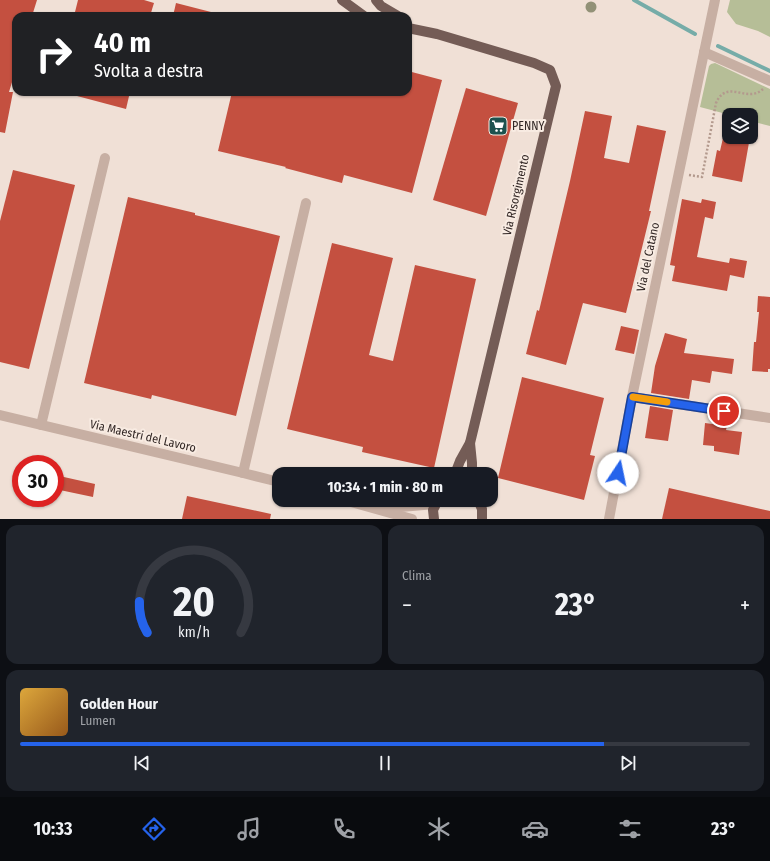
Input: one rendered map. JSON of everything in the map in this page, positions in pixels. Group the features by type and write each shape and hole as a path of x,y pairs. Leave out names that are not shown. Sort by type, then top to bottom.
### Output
{"main road":[{"path":"342,0 358,12"},
{"path":"376,0 380,6 391,12"},
{"name":"Via Risorgimento","path":"412,22 437,34"},
{"name":"Via Risorgimento","path":"412,29 437,34 534,62 550,70 556,86 470,443 458,467"},
{"name":"Via Risorgimento","path":"470,443 472,467"},
{"path":"434,507 434,519"},
{"path":"481,507 484,518"}],"street":[{"name":"Via del Catano","path":"609,519 632,397 715,0"},
{"path":"704,52 770,81"},
{"path":"41,425 105,158"},
{"path":"242,473 306,203"},
{"path":"632,397 770,418"},
{"name":"Via Maestri del Lavoro","path":"0,415 272,480"},
{"path":"370,507 412,519"}],"path":[{"path":"679,174 702,177 716,103 720,96 730,91 745,94 756,94 760,92 770,81"}],"green space":[{"path":"730,0 770,0 770,37 758,31 736,24 727,12"},
{"path":"715,63 770,89 770,126 758,123 758,108 722,108 722,113 700,107 709,66"}],"building":[{"path":"0,0 37,0 33,12 12,12 12,82 9,92 12,92 12,96 5,133 0,132"},
{"path":"78,0 144,0 154,3 151,12 75,12"},
{"path":"176,3 211,12 174,12"},
{"path":"412,72 442,80 412,193 344,175 342,183 285,168 286,167 218,151 231,96 412,96"},
{"path":"466,88 518,103 486,216 433,200"},
{"path":"77,96 129,96 126,109"},
{"path":"585,111 612,116 604,158 629,163 637,125 666,131 649,211 651,211 626,313 583,303 566,365 526,354 537,310 539,311"},
{"path":"722,142 722,144 749,144 742,182 712,176 717,150 720,151"},
{"path":"13,170 75,185 29,369 0,362 0,221"},
{"path":"128,197 280,236 236,416 152,395 151,399 84,383"},
{"path":"682,199 701,203 702,199 716,202 713,219 705,217 697,257 729,263 730,258 747,261 744,278 730,275 727,291 672,281 675,266 670,265"},
{"path":"332,243 393,258 369,355 393,361 415,265 476,279 434,467 362,452 363,447 287,429"},
{"path":"758,296 770,297 770,369 768,369 768,372 752,371 754,342 756,342 759,312 757,312"},
{"path":"621,326 639,330 634,354 615,350"},
{"path":"665,333 687,339 684,353 734,359 732,374 712,371 710,383 692,380 689,399 651,393 655,366"},
{"path":"522,377 604,398 590,455 595,456 584,500 498,478"},
{"path":"650,406 673,410 668,441 645,438"},
{"path":"705,423 727,426 726,430 742,432 739,455 714,451 714,446 703,445"},
{"path":"64,477 95,484 93,497 64,491"},
{"path":"669,488 770,511 770,519 662,519"},
{"path":"187,496 271,514 270,519 182,519"}],"waterway":[{"path":"634,0 695,34"},
{"path":"718,46 770,71"}],"slow traffic":[{"path":"633,397 667,402"}],"place":[{"name":"PENNY","path":"498,126"}],"route":[{"path":"618,473 632,397 724,411"}]}
